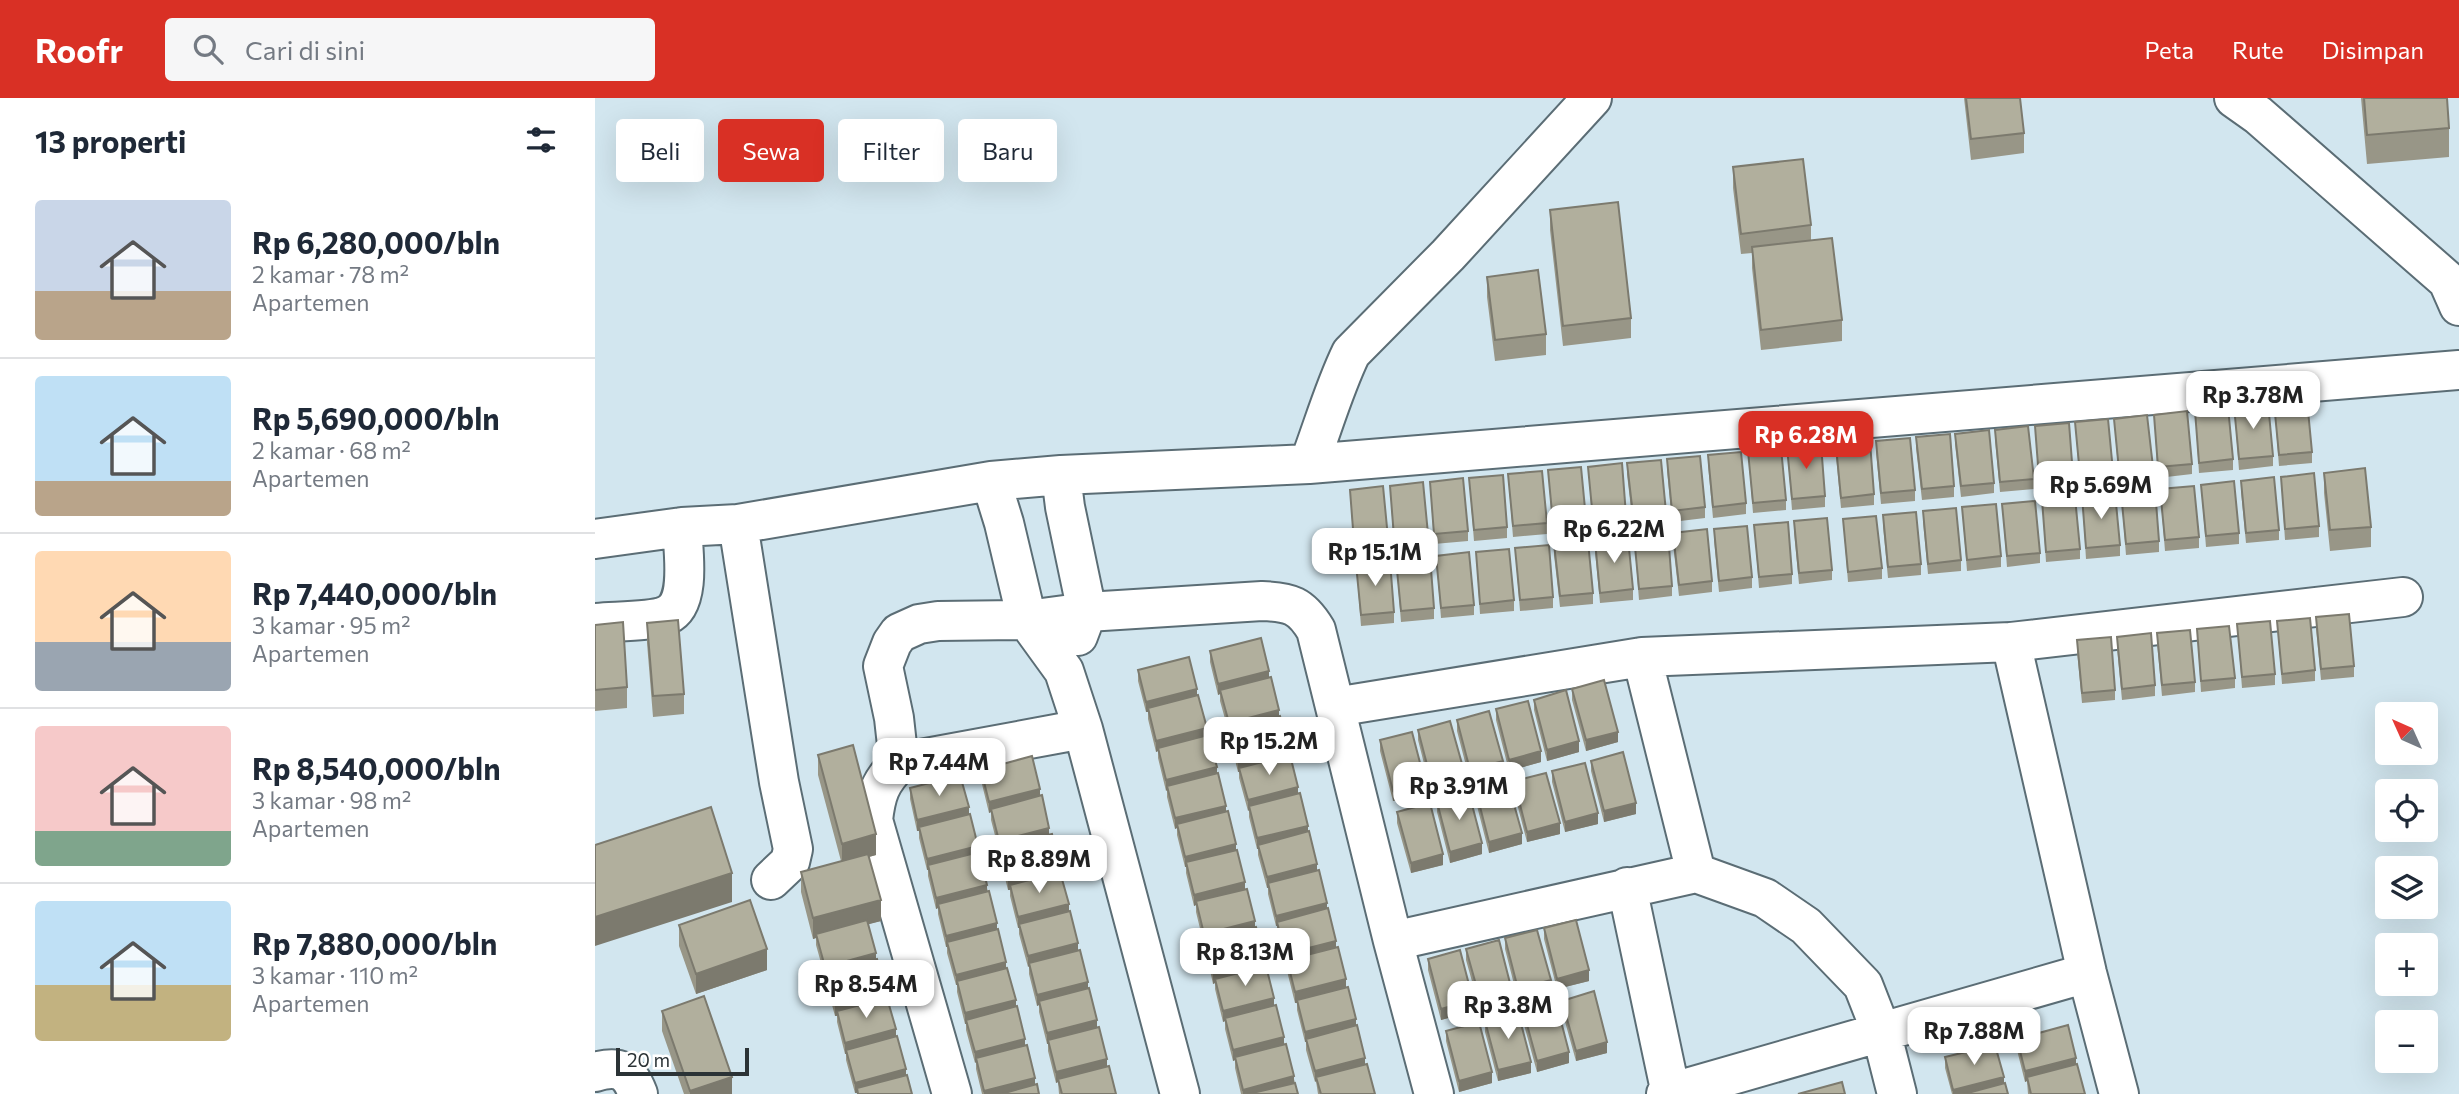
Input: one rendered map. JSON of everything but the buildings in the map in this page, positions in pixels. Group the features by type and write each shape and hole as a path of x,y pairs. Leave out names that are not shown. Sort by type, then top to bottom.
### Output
{"street":[{"path":"1324,462 1335,396 1341,373 1351,353 1458,245 1592,98"},
{"path":"2234,98 2258,115 2448,281 2459,306"},
{"path":"595,539 682,527 738,524 991,481 1067,508 1324,462 2459,370"},
{"path":"991,481 1027,620 1064,671 1083,730 1180,1094"},
{"path":"1064,671 1087,612 1067,508"},
{"path":"738,524 793,849 790,862 771,880"},
{"path":"595,623 666,616 677,607 684,581 682,527"},
{"path":"1335,707 1642,657 2011,642 2403,597"},
{"path":"899,763 894,718 883,666 899,633 919,624 938,621 1027,620 1087,612 1262,601 1281,601 1293,605 1307,615 1316,630 1434,1094"},
{"path":"2011,642 2087,973 2119,1094"},
{"path":"1642,657 1696,873"},
{"path":"952,1094 873,820 876,796 886,777 899,763 1083,730"},
{"path":"1393,941 1696,873 1765,898 1806,926 1863,985 1881,1031 1897,1094"},
{"path":"1627,887 1669,1094 2087,973"},
{"path":"595,1072 608,1068 623,1070 633,1080 638,1094"}]}
